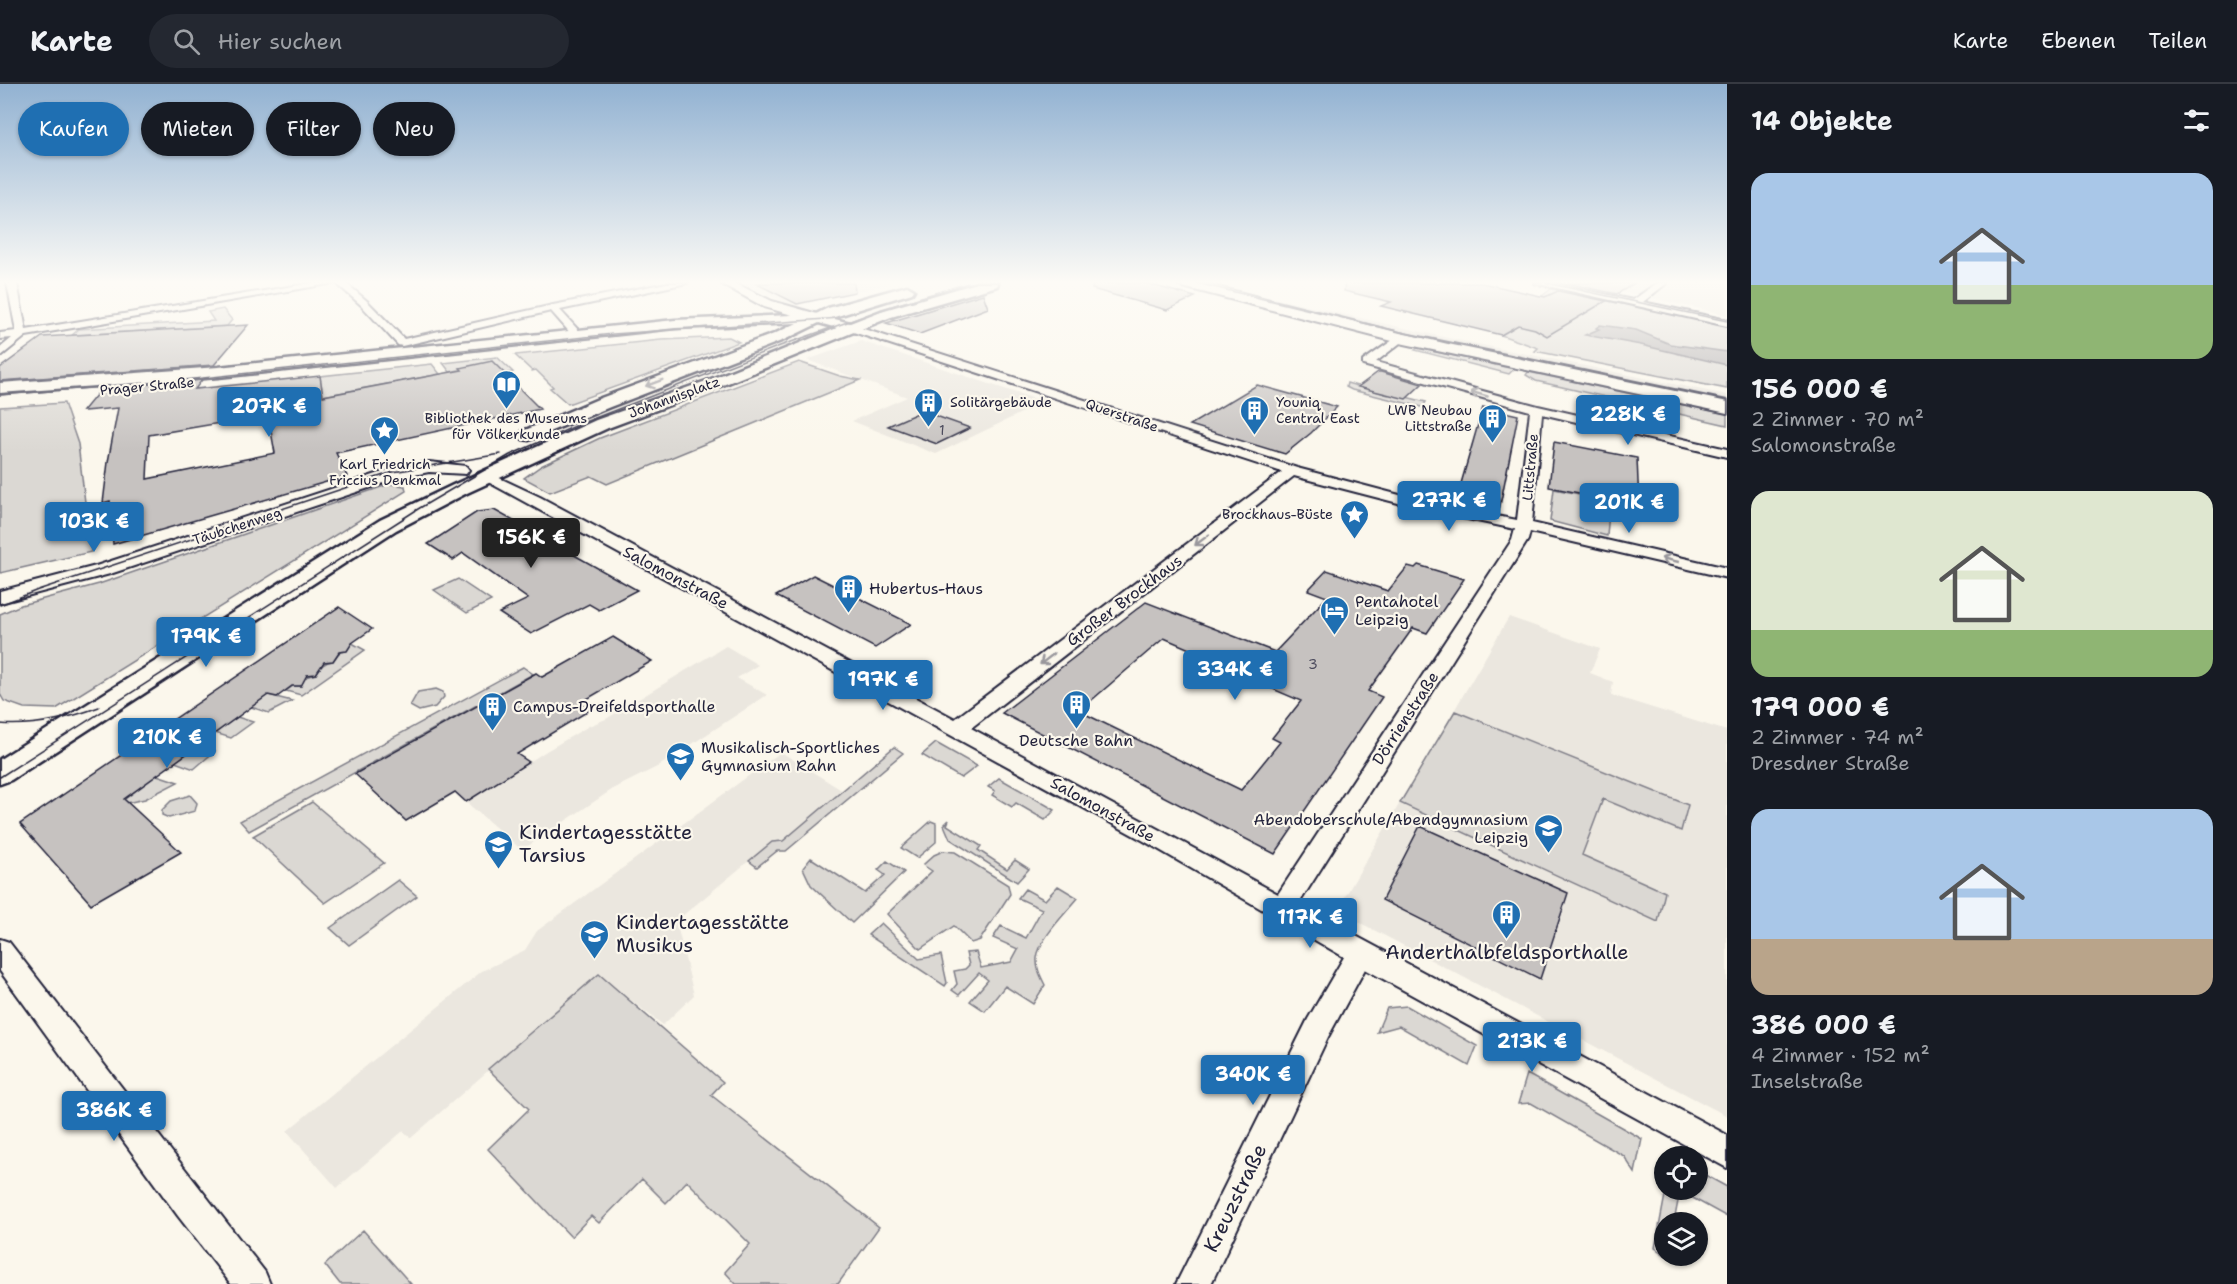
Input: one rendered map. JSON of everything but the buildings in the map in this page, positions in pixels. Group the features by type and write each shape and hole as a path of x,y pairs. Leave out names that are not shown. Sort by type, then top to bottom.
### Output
{"main road":[{"path":"401,352 521,339"},
{"name":"Johannisplatz","path":"401,352 619,339"},
{"name":"Johannisplatz","path":"515,442 587,410 769,339"},
{"name":"Johannisplatz","path":"0,773 476,470 583,432 823,339"},
{"path":"1405,339 1727,407"},
{"path":"1462,339 1727,393"},
{"name":"Prager Straße","path":"0,388 218,372 401,352"},
{"name":"Prager Straße","path":"0,398 401,352"}],"street":[{"path":"0,354 18,339"},
{"path":"391,339 401,352 446,339"},
{"name":"Querstraße","path":"887,339 1292,471 1429,507 1479,523 1524,528 1727,573"},
{"path":"1399,339 1367,363 1536,409 1727,453"},
{"name":"Littstraße","path":"1524,528 1536,409"},
{"name":"Täubchenweg","path":"0,597 103,570 395,474 429,467 476,470"},
{"name":"Salomonstraße","path":"476,470 956,729 1360,953 1727,1152"},
{"name":"Großer Brockhaus","path":"956,729 1292,471"},
{"name":"Dörrienstraße","path":"1282,908 1504,566 1524,528"},
{"path":"0,950 190,1204 253,1284"},
{"name":"Kreuzstraße","path":"1193,1284 1318,1028 1360,953"}],"shaded area":[{"path":"733,339 739,342 568,404 550,388 553,387 536,370 532,371 515,355 661,340"},
{"path":"1418,339 1453,339 1727,395 1727,405"},
{"path":"1512,339 1727,339 1727,389 1535,351 1538,348"},
{"path":"1607,339 1658,339 1670,344 1727,352 1727,365"},
{"path":"861,341 1044,402 936,454 852,421 907,397 807,360"},
{"path":"1418,348 1514,369 1509,374 1415,350"},
{"path":"497,357 513,372 505,374 492,362 450,372 443,363"},
{"path":"799,362 840,376 860,380 607,484 591,476 550,492 524,478 541,466 600,438"},
{"path":"432,364 440,374 323,396 320,376"},
{"path":"1528,372 1727,414 1727,425 1536,381 1526,375"},
{"path":"1347,383 1388,395 1390,393 1426,402 1423,406 1426,408 1352,390 1346,387"},
{"path":"64,403 78,444 91,552 0,573 0,407"},
{"path":"390,484 405,486 406,491 56,709 24,708 4,701 0,694 0,614 21,605 99,584"},
{"path":"1554,489 1610,500 1607,536 1550,521"},
{"path":"458,579 491,601 467,613 434,590"},
{"name":"Abendoberschule/Abendgymnasium Leipzig","path":"1509,617 1600,649 1590,673 1613,682 1611,695 1727,731 1727,1116 1353,919 1343,900"},
{"path":"352,643 365,650 301,695 286,691 293,686 301,686 305,677 316,674 323,665 333,661"},
{"path":"726,646 758,665 737,678 767,695 657,767 613,789 522,850 466,802 548,750 589,726 606,719"},
{"path":"523,667 533,674 249,831 240,821"},
{"path":"436,689 443,692 444,697 435,707 419,711 410,706 418,692"},
{"path":"268,695 292,701 269,713 251,707"},
{"path":"1455,711 1688,805 1681,831 1603,799 1582,855 1665,892 1658,922 1400,803"},
{"path":"237,717 253,722 231,738 215,733"},
{"path":"936,743 977,766 961,778 922,755"},
{"path":"199,745 215,751 194,769 175,762"},
{"path":"894,747 903,753 786,851 777,851 757,867 749,861 772,842 783,841"},
{"name":"Kindertagesstätte Musikus","path":"781,752 843,791 783,842 772,842 676,921 694,995 663,1025 598,975 411,1138 403,1131 337,1188 287,1131 482,971 525,950 537,931"},
{"path":"157,775 178,782 145,799 117,805"},
{"path":"999,778 1055,810 1045,820 1016,803 1012,807 992,795 995,791 988,787"},
{"path":"190,795 197,803 195,811 169,818 162,815 162,810 171,801"},
{"path":"312,802 384,863 325,903 253,836"},
{"path":"949,820 947,825 981,846 978,850 1007,869 1015,860 1029,869 1017,882 950,839 944,825"},
{"path":"931,821 936,823 936,842 917,858 901,848"},
{"path":"943,851 955,852 1008,885 1010,894 980,940 971,943 954,926 920,949 887,914 932,871 923,865 934,855"},
{"path":"811,858 865,893 885,875 878,870 887,861 904,872 852,923 811,885 803,868"},
{"path":"398,880 417,896 349,945 330,928"},
{"path":"1058,886 1078,898 1048,935 1039,951 1037,965 1045,985 1033,1004 1005,986 985,1011 970,1001 988,980 979,973 959,995 952,990 957,984 954,971 965,969 969,965 966,953 976,952 981,968 1011,962 1018,949 993,938 1001,926 1026,938 1042,909 1018,898 1025,889 1045,900"},
{"path":"881,923 919,959 941,955 947,983 945,986 868,935"},
{"path":"599,974 723,1082 711,1095 879,1227 838,1284 736,1284 725,1272 750,1244 687,1181 666,1203 642,1179 599,1223 591,1216 571,1237 488,1149 529,1109 488,1069"},
{"path":"1407,1006 1477,1046 1469,1066 1399,1026 1377,1032 1387,1008"},
{"path":"1527,1074 1642,1139 1635,1173 1624,1156 1531,1103 1518,1104"},
{"path":"1708,1177 1727,1187 1727,1217 1696,1200 1708,1200"},
{"path":"1664,1200 1678,1200 1676,1212 1662,1212"},
{"path":"363,1230 411,1284 340,1284 325,1265"}],"tram line":[{"path":"0,395 166,382 566,339"},
{"path":"0,777 418,509 510,455 582,423 800,339"},
{"path":"1430,339 1727,401"},
{"path":"0,605 38,590 393,472 501,454"},
{"path":"0,724 51,721 99,707"}],"place":[{"name":"Bibliothek des Museums für Völkerkunde","path":"506,410"},
{"name":"Solitärgebäude","path":"929,428"},
{"name":"Youniq Central East","path":"1255,436"},
{"name":"LWB Neubau Littstraße","path":"1493,444"},
{"name":"Karl Friedrich Friccius Denkmal","path":"385,456"},
{"name":"Brockhaus-Büste","path":"1354,540"},
{"name":"Hubertus-Haus","path":"848,614"},
{"name":"Pentahotel Leipzig","path":"1334,636"},
{"name":"Deutsche Bahn","path":"1076,730"},
{"name":"Campus-Dreifeldsporthalle","path":"492,732"},
{"name":"Musikalisch-Sportliches Gymnasium Rahn","path":"680,782"},
{"name":"Abendoberschule/Abendgymnasium Leipzig","path":"1549,854"},
{"name":"Kindertagesstätte Tarsius","path":"498,870"},
{"name":"Anderthalbfeldsporthalle","path":"1507,940"},
{"name":"Kindertagesstätte Musikus","path":"595,960"}]}
